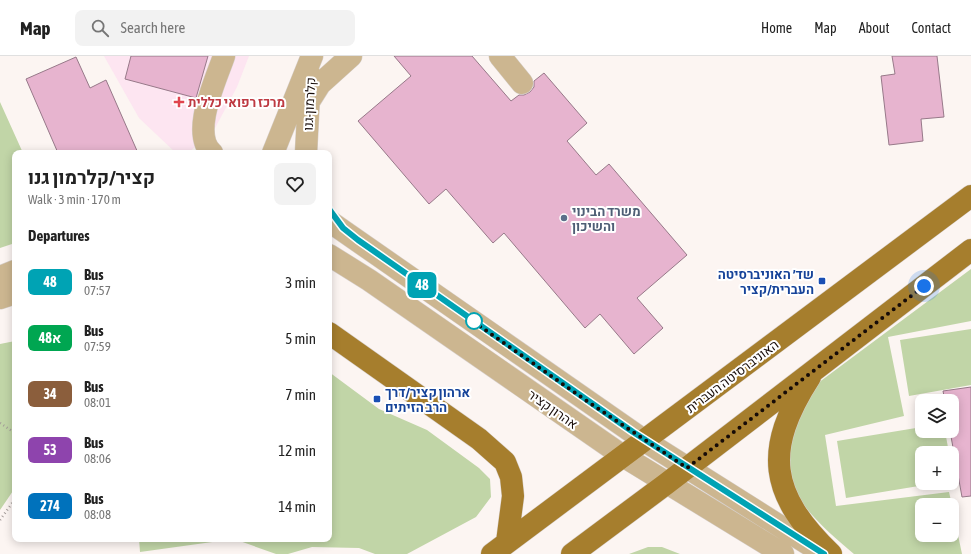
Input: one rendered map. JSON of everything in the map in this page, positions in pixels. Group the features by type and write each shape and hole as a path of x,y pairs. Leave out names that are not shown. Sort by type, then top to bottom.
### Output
{"main road":[{"name":"האוניברסיטה העברית","path":"500,548 971,196"},
{"path":"572,554 687,468 971,250"},
{"path":"332,335 479,439 505,462 512,476 513,496 500,548"},
{"path":"818,366 788,418 780,440 778,462 782,483 791,506 815,538 831,554"}],"street":[{"path":"210,150 203,138 203,125 224,56"},
{"name":"קלרמון-גנו","path":"307,150 308,104 312,56"},
{"name":"קלרמון-גנו","path":"274,150 312,56"},
{"path":"308,104 320,84 351,56"},
{"path":"500,56 522,83"},
{"path":"332,214 343,228 358,240"},
{"name":"אהרון קציר","path":"332,223 645,440 824,554"},
{"name":"אהרון קציר","path":"332,258 369,280 623,456 666,484 783,554"},
{"path":"0,277 12,272"},
{"path":"0,298 12,294"}],"path":[{"path":"0,423 12,431"},
{"path":"0,520 12,503"}],"shaded area":[{"name":"מרכז רפואי כללית","path":"104,56 249,56 237,87 214,130 191,150 173,150 139,118"}],"green space":[{"path":"0,102 22,150 12,150 12,244 0,248"},
{"path":"971,269 971,321 888,337 904,416 825,435 836,506 949,492 950,498 915,498 915,542 959,542 959,540 962,554 854,554 818,522 800,500 791,479 789,467 790,441 796,417 801,403 814,386"},
{"path":"971,329 971,385 909,396 900,340"},
{"path":"12,342 12,492 0,510 0,344"},
{"path":"332,374 379,409 427,430 479,468 490,479 491,497 476,517 407,554 375,554 359,548 312,547 288,554 276,554 242,542 332,542"},
{"path":"915,428 915,438 946,438 948,446 915,446 915,487 846,498 837,441"},
{"path":"139,542 212,542 140,552"},
{"path":"648,547 662,547 680,554 629,554"}],"building":[{"path":"131,56 208,56 196,98 125,79"},
{"name":"משרד הבינוי והשיכון","path":"394,56 472,56 511,101 519,95 524,95 530,92 534,87 534,81 544,73 587,123 567,141 596,175 609,164 687,255 637,298 663,328 634,354 600,314 585,328 504,233 493,243 446,189 429,204 358,121 411,76"},
{"path":"892,56 937,56 944,117 921,119 923,141 889,145 881,76 895,74"},
{"path":"76,57 90,88 106,80 137,150 57,150 26,79"},
{"path":"971,387 971,496 962,497 959,480 959,446 953,446 951,438 959,438 959,394 944,394 943,391"}],"bus line":[{"name":"48","path":"332,214 343,228 358,240 597,408 824,554"}],"place":[{"name":"מרכז רפואי כללית","path":"179,102"},
{"name":"משרד הבינוי והשיכון","path":"564,218"},
{"name":"שד׳ האוניברסיטה העברית/קציר","path":"822,281"},
{"name":"ארהון קציר/דרך הרב הזיתים","path":"377,399"}],"route":[{"path":"474,321 471,320 597,408 687,468 924,286"}]}
